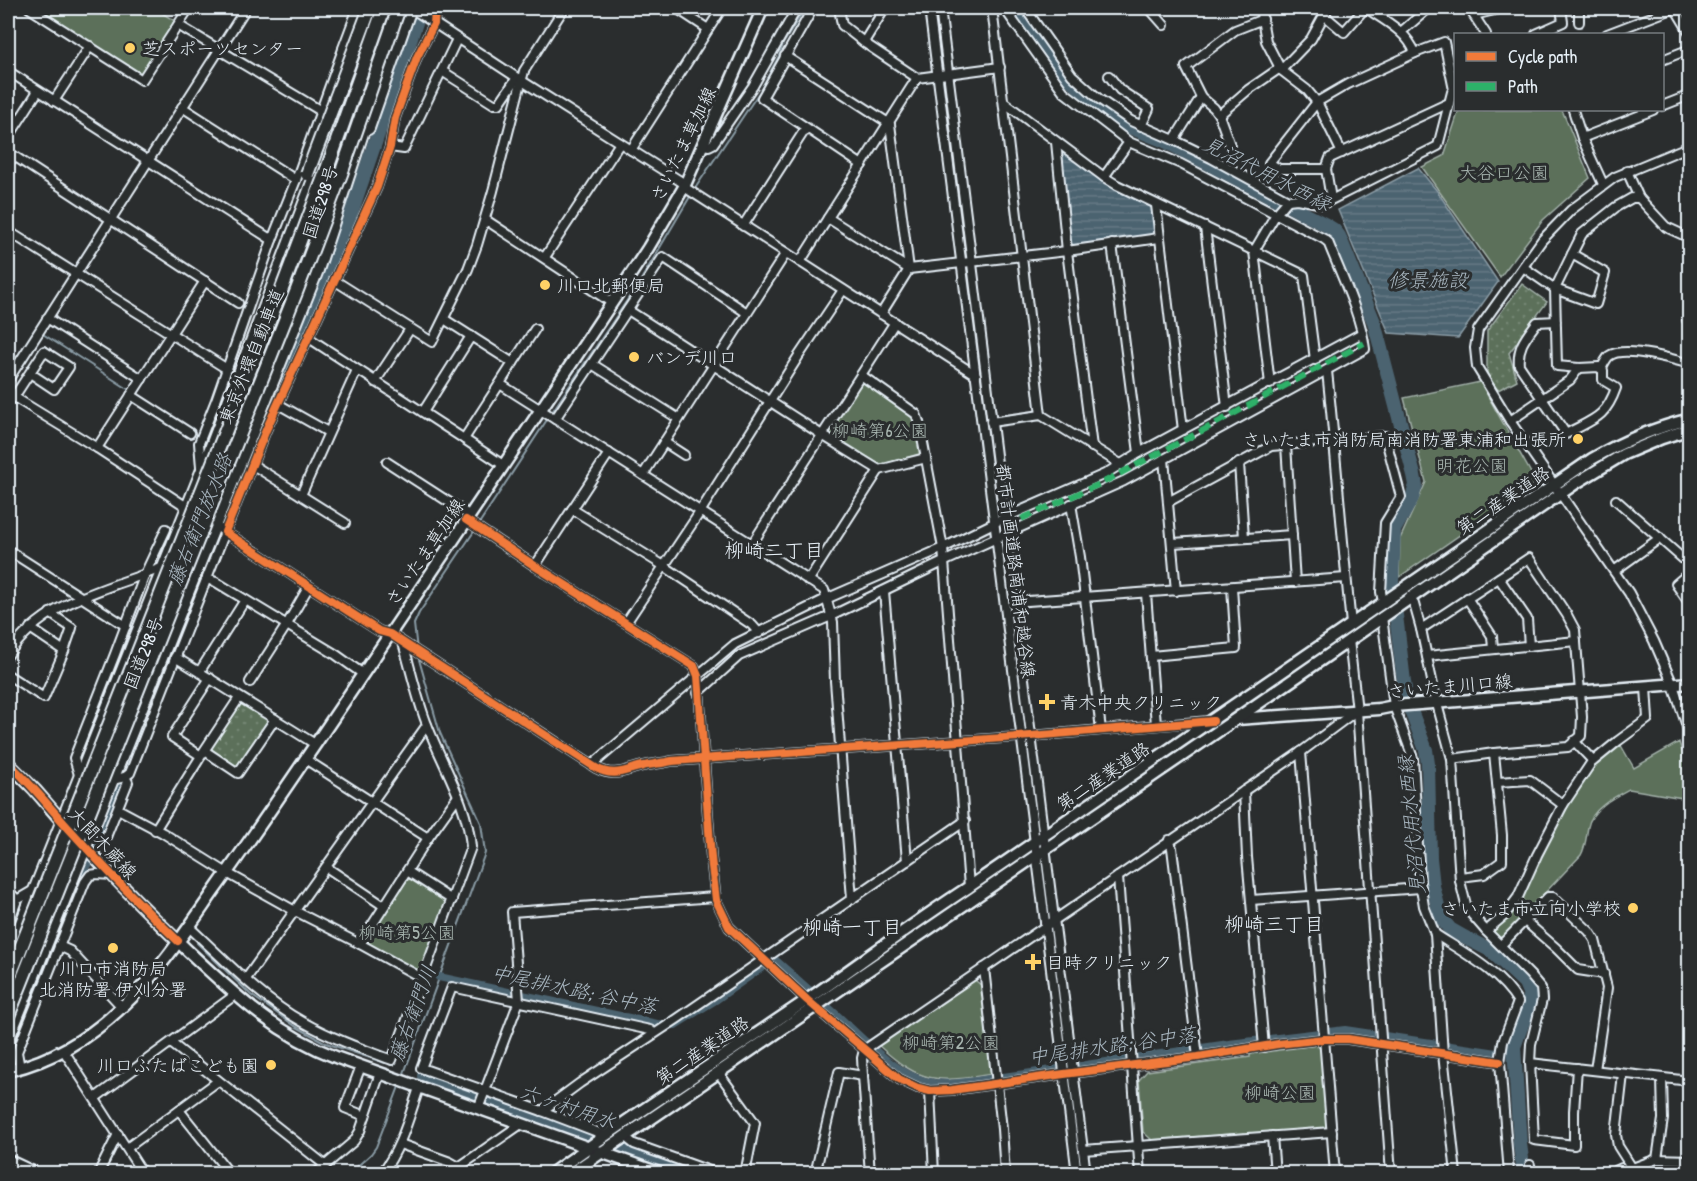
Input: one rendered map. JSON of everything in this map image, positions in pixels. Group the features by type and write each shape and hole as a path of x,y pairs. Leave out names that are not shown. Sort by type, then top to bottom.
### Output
{"highway":[{"path":"233,372 275,262 301,177 370,8"},
{"name":"国道298号","path":"8,958 202,471 233,372 320,164 376,8"},
{"name":"東京外環自動車道","path":"8,980 283,286 384,8"},
{"name":"東京外環自動車道","path":"8,1016 297,290 341,174 399,8"},
{"name":"国道298号","path":"8,1038 112,780 220,528 317,270 404,8"},
{"path":"317,270 410,8"}],"main road":[{"name":"さいたま草加線","path":"8,1071 36,1063 64,1051 104,1023 152,975 189,927 390,634 472,523 503,465 648,248 684,186 704,145 763,8"},
{"name":"第二産業道路","path":"551,1173 1041,851 1236,718 1396,607 1611,448 1640,434 1689,419"},
{"name":"第二産業道路","path":"570,1173 718,1072 926,915 1213,721 1390,597 1557,490 1576,483 1624,454 1689,429"},
{"name":"さいたま川口線","path":"1213,721 1689,683"},
{"name":"大間木蕨線","path":"9,767 35,789 112,875 178,942 235,995 264,1019 288,1034 326,1053 415,1087 662,1173"}],"street":[{"path":"28,8 142,80 189,8"},
{"path":"8,380 246,8"},
{"path":"8,231 233,372 272,240 301,177 321,111 358,8"},
{"path":"410,8 620,142 743,226 976,375"},
{"path":"112,780 125,777 130,773 207,579 220,528 253,465 278,404 377,187 404,90 417,57 434,24 435,8"},
{"path":"334,280 432,342 468,270 486,219 520,79 564,8"},
{"path":"676,8 708,29"},
{"path":"631,150 722,8"},
{"path":"704,145 713,144 735,114 797,8"},
{"path":"813,8 762,98 862,165"},
{"path":"839,8 842,25 917,78 1000,67"},
{"path":"864,42 885,8"},
{"name":"都市計画道路南浦和越谷線","path":"929,8 1022,736 1054,921 1086,1173"},
{"name":"都市計画道路南浦和越谷線","path":"940,8 1031,736 1039,839"},
{"path":"992,8 1041,415"},
{"path":"698,693 740,656 1124,481 1365,349 1362,333 1328,242 1181,164 1129,142 1064,92 1004,8"},
{"path":"1025,8 1072,75 1099,99 1131,122 1174,140 1285,202"},
{"path":"1149,8 1164,25"},
{"path":"1260,8 1266,41 1275,60 1281,69 1307,90 1317,102 1342,153"},
{"path":"1219,115 1248,90 1281,69 1311,39 1326,11 1344,32 1365,8 1401,32 1411,42 1415,53"},
{"path":"1401,32 1429,8"},
{"path":"1469,8 1485,33"},
{"path":"1474,15 1503,8"},
{"path":"1542,33 1563,22 1561,8"},
{"path":"1579,8 1579,22"},
{"path":"1610,33 1675,8 1689,33"},
{"path":"1230,146 1219,115 1201,97 1186,67 1235,30 1263,19"},
{"path":"342,49 370,24"},
{"path":"178,25 321,111"},
{"path":"390,147 404,149 457,39"},
{"path":"1326,169 1279,169 1269,164 1317,102 1348,84 1444,42 1454,85"},
{"path":"54,101 90,46"},
{"path":"1664,59 1689,49"},
{"path":"785,56 890,124 909,269 881,314"},
{"path":"8,71 272,240"},
{"path":"442,71 494,104 499,104 514,82 520,79"},
{"path":"1109,76 1120,90 1149,110 1141,126"},
{"path":"800,262 917,78"},
{"path":"8,138 38,90"},
{"path":"1270,384 1254,251 1276,214 1285,202 1297,199 1323,204 1438,146 1454,92"},
{"path":"1664,105 1689,95"},
{"path":"1174,140 1201,97"},
{"path":"1005,103 1104,177 1156,205 1304,275 1315,360"},
{"path":"1331,199 1326,169 1330,158 1449,104"},
{"path":"182,107 301,177"},
{"path":"1573,111 1582,138 1603,184"},
{"path":"1582,138 1650,111"},
{"path":"743,226 806,128"},
{"path":"545,257 620,142"},
{"path":"1056,142 1092,447"},
{"path":"1104,177 1129,142"},
{"path":"1689,146 1627,171 1603,184 1570,210 1542,240 1478,330 1475,348 1477,368 1510,421 1629,593 1646,624 1673,685 1689,735"},
{"path":"8,152 238,303"},
{"path":"1627,171 1639,198 1666,227 1689,238"},
{"path":"1556,321 1537,322 1523,342 1518,354 1519,364 1566,434 1602,414 1610,404 1616,388 1603,380 1603,370 1599,367 1557,366 1556,321 1555,289 1582,234 1616,207 1632,198 1639,198"},
{"path":"1156,205 1183,430"},
{"path":"828,218 909,269 1159,238"},
{"path":"486,219 612,303"},
{"path":"1205,227 1227,407"},
{"path":"1112,244 1139,453"},
{"path":"643,475 786,253"},
{"path":"1523,267 1555,289 1596,304 1605,273 1572,254"},
{"path":"555,419 663,257 747,312"},
{"path":"97,448 205,281"},
{"path":"626,623 843,290"},
{"path":"628,310 879,470"},
{"path":"1689,312 1687,320 1689,321"},
{"path":"47,318 142,379"},
{"path":"444,319 513,363"},
{"path":"752,544 895,322"},
{"path":"375,382 410,329"},
{"path":"464,440 535,329"},
{"path":"592,765 735,645 826,599 1105,474 1139,453 1362,333"},
{"path":"423,412 471,336"},
{"path":"309,338 503,465"},
{"path":"30,373 54,389 69,367 44,351 30,373 11,394 309,586 379,630 390,634 603,771 615,774 672,761 1213,721"},
{"path":"1601,369 1609,356 1629,352 1689,364"},
{"path":"592,364 679,419"},
{"path":"1510,421 1570,380 1579,368"},
{"path":"301,495 357,370"},
{"path":"1327,371 1351,624"},
{"path":"861,375 916,414 919,422 943,548 969,887"},
{"path":"500,384 824,590 831,616 852,899"},
{"path":"131,395 190,433"},
{"path":"278,404 328,432"},
{"path":"991,422 1041,415 1122,465"},
{"path":"1206,418 1214,432"},
{"path":"1168,502 1271,446 1385,436 1401,497 1385,523 1381,591 1390,597"},
{"path":"664,442 684,455"},
{"path":"1286,445 1295,582"},
{"path":"535,566 609,453"},
{"path":"808,581 879,470 926,458"},
{"path":"1164,459 1176,591"},
{"path":"387,462 535,566 694,666 698,676 715,897 729,927 773,968 815,999 864,1050 899,1079 930,1091 952,1090 997,1078 1131,1061 1198,1057 1324,1039 1382,1043 1500,1062"},
{"path":"1239,463 1244,538"},
{"path":"253,465 345,523"},
{"path":"1616,500 1689,565"},
{"path":"1071,504 1101,730"},
{"path":"572,509 664,566 752,625 759,633"},
{"path":"80,778 74,758 145,574 166,529"},
{"path":"1173,543 1292,535"},
{"path":"1614,571 1660,538"},
{"path":"8,554 126,626"},
{"path":"1421,629 1529,558 1575,630 1582,717 1581,736 1568,747 1452,759"},
{"path":"8,655 30,628 50,613 81,597 164,567"},
{"path":"1689,572 1676,584 1689,604"},
{"path":"1014,602 1346,578"},
{"path":"1499,578 1527,619 1529,646"},
{"path":"207,579 216,582 335,654 363,674"},
{"path":"250,682 309,586"},
{"path":"1151,656 1236,648 1232,586"},
{"path":"884,591 907,861"},
{"path":"1146,593 1156,725"},
{"path":"1467,598 1489,628 1493,649"},
{"path":"200,671 245,600"},
{"path":"1456,1173 1443,1054 1435,934 1424,906 1421,888 1413,758 1396,706 1396,607 1414,604 1452,759 1460,877 1467,909 1486,932 1541,988 1542,1000 1531,1044 1530,1063 1534,1140 1574,1145 1578,1068"},
{"path":"8,675 44,698 72,628 50,613"},
{"path":"30,628 64,651"},
{"path":"1350,640 1391,1173"},
{"path":"1427,656 1576,641"},
{"path":"189,927 246,979 301,1022 336,1040 392,1060 471,848 466,816 427,725 403,643"},
{"path":"176,657 315,744"},
{"path":"210,678 172,737 238,773 275,719"},
{"path":"1486,932 1504,916 1518,897 1563,805 1593,761 1648,719 1646,687"},
{"path":"155,830 239,698"},
{"path":"870,1173 862,1058 864,1050 1301,752 1357,711"},
{"path":"246,979 427,725"},
{"path":"1574,741 1593,761"},
{"path":"1301,752 1335,1173"},
{"path":"1460,877 1484,874 1502,861 1502,835 1494,753"},
{"path":"305,759 428,838"},
{"path":"106,837 128,782 125,777"},
{"path":"1497,782 1530,780 1563,805"},
{"path":"1244,791 1264,1047"},
{"path":"360,944 428,838 458,796"},
{"path":"118,809 164,833 227,873 295,911 422,978"},
{"path":"542,1111 965,821"},
{"path":"1169,840 1172,848 1198,1057"},
{"name":"都市計画道路南浦和越谷線","path":"1041,851 1045,927 1077,1173"},
{"path":"326,867 384,906"},
{"path":"407,871 452,900"},
{"path":"20,1068 17,1052 84,882 90,875 112,875"},
{"path":"1118,877 1140,1173"},
{"path":"1251,900 1421,888"},
{"path":"8,890 17,900"},
{"path":"8,925 17,900 34,890"},
{"path":"478,1109 519,1001 512,912 715,897"},
{"path":"1501,945 1548,897 1553,897 1589,931 1595,940 1607,988 1595,1070"},
{"path":"1525,921 1578,970 1604,974"},
{"path":"1435,934 1482,965 1510,990 1518,1002 1503,1042 1500,1062 1509,1173"},
{"path":"59,946 70,951 122,1007"},
{"path":"984,968 1005,1173"},
{"path":"603,1137 542,1111 421,1068 452,987 650,1030 654,1034"},
{"path":"95,1098 235,995"},
{"path":"171,1042 325,1165"},
{"path":"64,1051 143,1173"},
{"path":"1530,1063 1689,1082"},
{"path":"361,1066 345,1108 365,1116"},
{"path":"718,1072 755,1123 745,1173"},
{"path":"815,1173 839,1072 863,1076"},
{"path":"1623,1074 1616,1136 1618,1146 1632,1168"},
{"path":"315,1173 354,1141 384,1075"},
{"path":"1657,1159 1662,1119 1662,1078"},
{"path":"127,1148 218,1081"},
{"path":"381,1173 400,1144 415,1087"},
{"path":"930,1091 934,1173"},
{"path":"179,1110 230,1173"},
{"path":"449,1173 521,1124"},
{"path":"1083,1150 1332,1132"},
{"path":"98,1173 118,1134"},
{"path":"1272,1137 1275,1173"},
{"path":"618,1140 718,1173"},
{"path":"400,1144 459,1167"},
{"path":"1610,1173 1622,1168 1627,1170 1657,1159 1689,1158 1686,1173"},
{"path":"8,1159 40,1173"}],"green space":[{"name":"芝スポーツセンター","path":"36,8 154,8 176,23 143,74 140,74"},
{"name":"大谷口公園","path":"1459,111 1562,111 1590,178 1543,220 1500,277 1422,167 1444,156"},
{"path":"1522,284 1547,302 1509,353 1517,380 1498,390 1487,375 1487,331"},
{"name":"明花公園","path":"1480,382 1536,482 1399,577 1400,539 1426,482 1404,398"},
{"name":"柳崎第6公園","path":"864,383 913,416 919,454 880,465 830,433 829,430 859,384"},
{"path":"242,702 270,721 239,768 236,768 210,752 210,749 239,703"},
{"path":"1619,742 1634,768 1679,742 1689,774 1689,799 1629,789 1604,804 1590,821 1581,855 1502,938 1499,937 1494,929 1536,863 1585,774"},
{"name":"柳崎第5公園","path":"411,879 447,902 448,906 424,968 417,972 369,946 368,939 407,880"},
{"name":"柳崎第2公園","path":"975,980 983,987 992,1074 957,1079 930,1078 906,1067 878,1045"},
{"name":"柳崎公園","path":"1316,1045 1321,1048 1328,1125 1323,1130 1152,1140 1143,1132 1139,1080 1147,1071 1250,1057 1250,1054"}],"water":[{"path":"1062,150 1103,182 1149,204 1152,207 1154,234 1074,245 1070,243 1059,152"},
{"name":"修景施設","path":"1418,168 1437,191 1498,282 1458,338 1389,333 1338,210"}],"waterway":[{"name":"藤右衛門放水路","path":"281,375 348,222 421,8"},
{"path":"694,190 760,91 783,44 805,8"},
{"name":"見沼代用水西縁","path":"1018,8 1067,76 1119,120 1132,128 1165,141 1326,225 1339,236 1374,322 1416,485 1412,498 1394,530 1392,582 1406,698 1426,750 1430,858 1433,886 1441,918 1450,929 1490,950 1525,983 1530,995 1528,1008 1514,1047 1524,1174"},
{"path":"478,525 642,278 691,195"},
{"path":"35,329 128,389"},
{"path":"417,650 414,624 419,613 475,530"},
{"name":"藤右衛門川","path":"403,1076 485,853 481,823 440,733 418,656"},
{"name":"藤右衛門放水路","path":"34,990 136,735"},
{"name":"六ヶ村用水","path":"197,943 251,995 295,1026 326,1043 385,1063"},
{"name":"中尾排水路; 谷中落","path":"439,977 657,1024 675,1025 774,959 869,1045 902,1071 925,1081 950,1084 1229,1044 1345,1030 1497,1053"},
{"name":"藤右衛門放水路","path":"11,1046 20,1025"},
{"name":"六ヶ村用水","path":"424,1076 699,1174"},
{"name":"藤右衛門川","path":"349,1174 376,1147 400,1084"}],"marked path":[{"path":"1005,526 1100,484 1364,343"}],"cycle path":[{"path":"435,8 434,24 417,57 395,118 390,147 377,187 266,430 225,532 379,631 390,634 603,771 614,773 672,761 1213,721"},
{"path":"466,520 694,666 698,676 716,900 729,927 807,1000 899,1079 930,1091 952,1090 1324,1039 1348,1039 1500,1062"},
{"path":"8,763 33,787 110,873 178,941"}],"place":[{"name":"芝スポーツセンター","path":"130,48"},
{"name":"川口北郵便局","path":"545,285"},
{"name":"バンデ川口","path":"634,357"},
{"name":"さいたま市消防局南消防署東浦和出張所","path":"1578,439"},
{"name":"青木中央クリニック","path":"1047,702"},
{"name":"さいたま市立向小学校","path":"1633,908"},
{"name":"川口市消防局 北消防署 伊刈分署","path":"113,948"},
{"name":"目時クリニック","path":"1033,962"},
{"name":"川口ふたばこども園","path":"271,1065"}],"district":[{"name":"柳崎二丁目","path":"774,549"},
{"name":"柳崎三丁目","path":"1274,923"},
{"name":"柳崎一丁目","path":"852,926"}]}
